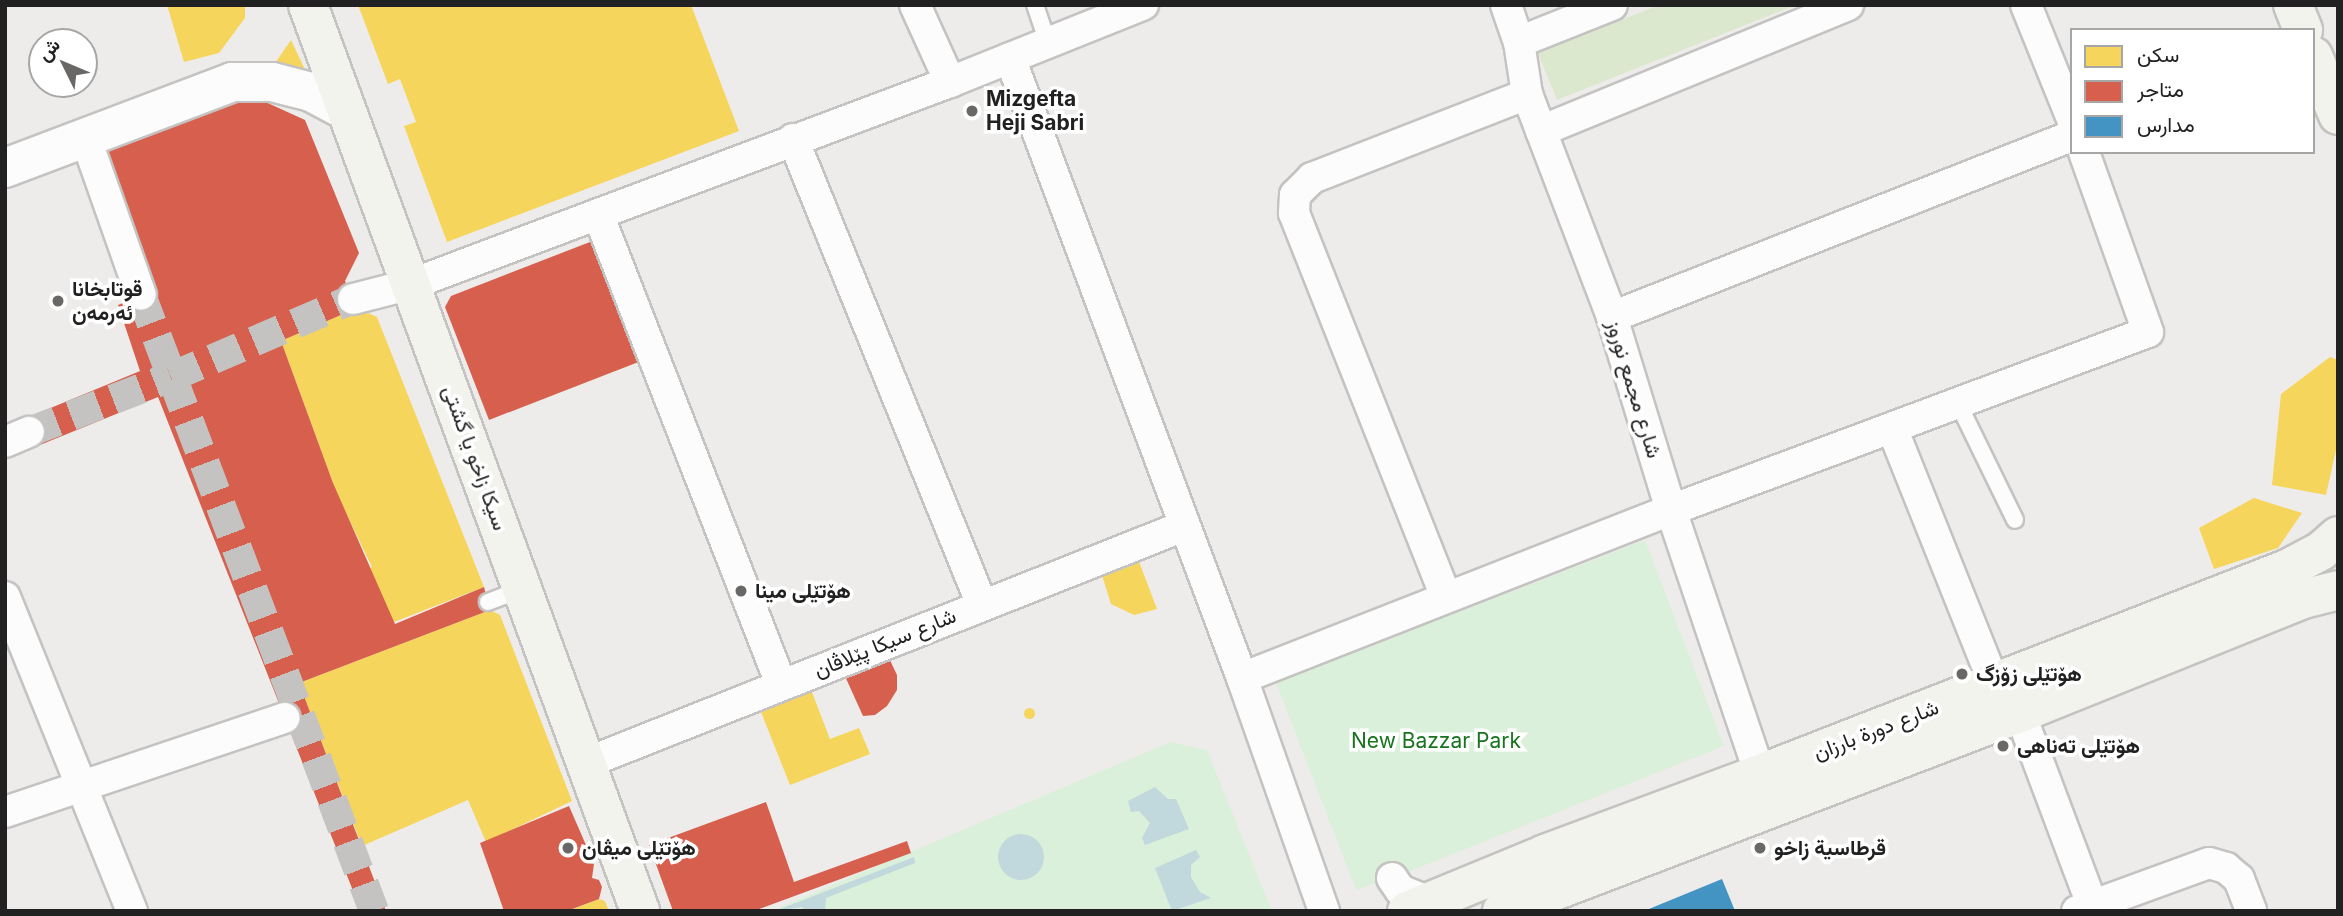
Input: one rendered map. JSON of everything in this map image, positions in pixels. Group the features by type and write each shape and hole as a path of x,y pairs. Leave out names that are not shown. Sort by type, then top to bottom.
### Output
{"main road":[{"name":"سیکا زاخو یا گشتى","path":"307,5 411,284 505,595 586,763 640,911"},
{"path":"2293,5 2302,28"},
{"path":"2315,61 2338,116"},
{"name":"شارع دورة بارزان","path":"1409,897 1545,854 1760,774 2287,569 2321,551 2338,536"},
{"name":"شارع دورة بارزان","path":"1524,907 2303,599 2338,590"}],"street":[{"path":"915,5 950,82"},
{"path":"353,299 411,284 950,82 1048,43 1102,13 1143,5"},
{"name":"شارع مجمع نوروز","path":"1506,5 1519,42 1527,94 1612,317 1671,510 1760,774"},
{"path":"1519,42 1612,5"},
{"path":"1541,131 1848,5"},
{"path":"2026,5 2070,114"},
{"path":"1010,58 1242,678 1324,911"},
{"path":"5,168 232,82 272,82 311,92 346,111"},
{"path":"1446,597 1294,214 1295,195 1312,178 1527,94"},
{"path":"1612,317 2070,137"},
{"path":"86,139 141,295"},
{"path":"793,139 982,605"},
{"path":"1242,678 1671,510 2148,332 2085,154"},
{"path":"598,214 782,684"},
{"path":"1892,428 1994,683"},
{"name":"شارع سيكا پێلاڤان","path":"586,763 1184,526"},
{"path":"5,597 132,911"},
{"path":"2020,713 2084,908 2209,863 2226,868 2239,879 2251,911"},
{"path":"5,812 285,718"}],"lane":[{"path":"1035,5 1048,43"},
{"path":"1958,403 2015,520"}],"green space":[{"path":"1659,5 1796,5 1557,100 1538,53"},
{"name":"New Bazzar Park","path":"1645,540 1724,746 1403,874 1356,890 1276,683"},
{"path":"1170,742 1207,750 1272,911 771,911"}],"water":[{"path":"1155,787 1168,799 1176,799 1189,829 1145,845 1142,838 1150,823 1139,811 1131,812 1128,801"},
{"path":"1021,834 1037,841 1044,857 1037,873 1021,880 1005,873 998,857 1005,841"},
{"path":"1196,850 1200,857 1191,865 1191,877 1200,892 1211,898 1172,911 1155,868"},
{"path":"914,857 915,863 826,898 825,911 804,911 802,907 775,911"}],"building: سكن":[{"path":"167,5 245,5 245,18 219,53 184,62"},
{"path":"358,5 691,5 739,131 447,242 404,126 416,122 400,79 388,84"},
{"path":"291,40 307,74 273,66"},
{"path":"276,111 307,126 291,157 261,142"},
{"path":"288,184 298,221 263,230 253,193"},
{"path":"269,272 288,307 256,324 237,289"},
{"path":"618,301 641,361 615,371 608,344 585,354 579,338 562,346 555,328"},
{"path":"357,308 377,317 484,587 291,662 286,649 308,637 298,620 356,599 349,577 372,567 341,503 308,517 300,497 333,483 281,341"},
{"path":"2330,357 2338,360 2338,441 2326,495 2272,485 2281,394"},
{"path":"274,442 298,499 287,503 283,493 257,504 238,457"},
{"path":"2254,498 2302,513 2278,548 2214,569 2199,528"},
{"path":"1138,559 1157,609 1134,615 1111,604 1101,572"},
{"path":"490,610 500,615 572,801 486,842 468,800 362,846 299,683"},
{"path":"810,687 830,739 859,728 870,754 790,785 759,707"},
{"path":"1029,708 1033,709 1033,717 1029,718 1025,717 1024,713 1025,709"},
{"path":"558,831 576,869 549,882 531,844"},
{"path":"599,899 605,901 609,911 568,911"}],"building: متاجر":[{"path":"246,93 305,120 359,253 345,281 357,308 281,341 333,483 395,624 484,587 490,610 299,683 386,911 361,911 158,397 35,447 24,419 140,371 118,305 153,291 105,145"},
{"path":"595,240 641,361 489,420 445,307 451,296"},
{"path":"888,656 897,675 897,690 887,706 875,715 863,716 844,674"},
{"path":"766,802 794,882 907,841 911,853 754,911 673,911 649,845"},
{"path":"569,806 589,852 586,862 594,864 592,878 599,880 602,887 599,899 567,911 504,911 480,843"}],"building: مدارس":[{"path":"1722,879 1735,911 1644,911"}],"tunnel":[{"path":"141,295 374,911"},
{"path":"29,432 171,377 353,299"}],"place":[{"name":"Mizgefta Heji Sabri","path":"972,111"},
{"name":"قوتابخانا ئه‌رمه‌ن","path":"58,301"},
{"name":"هۆتێلی مینا","path":"741,591"},
{"name":"هۆتێلی زۆزگ","path":"1962,674"},
{"name":"هۆتێلی تەناهی","path":"2003,746"},
{"name":"هۆتێلی میڤان","path":"568,848"},
{"name":"قرطاسية زاخو","path":"1760,848"}]}
